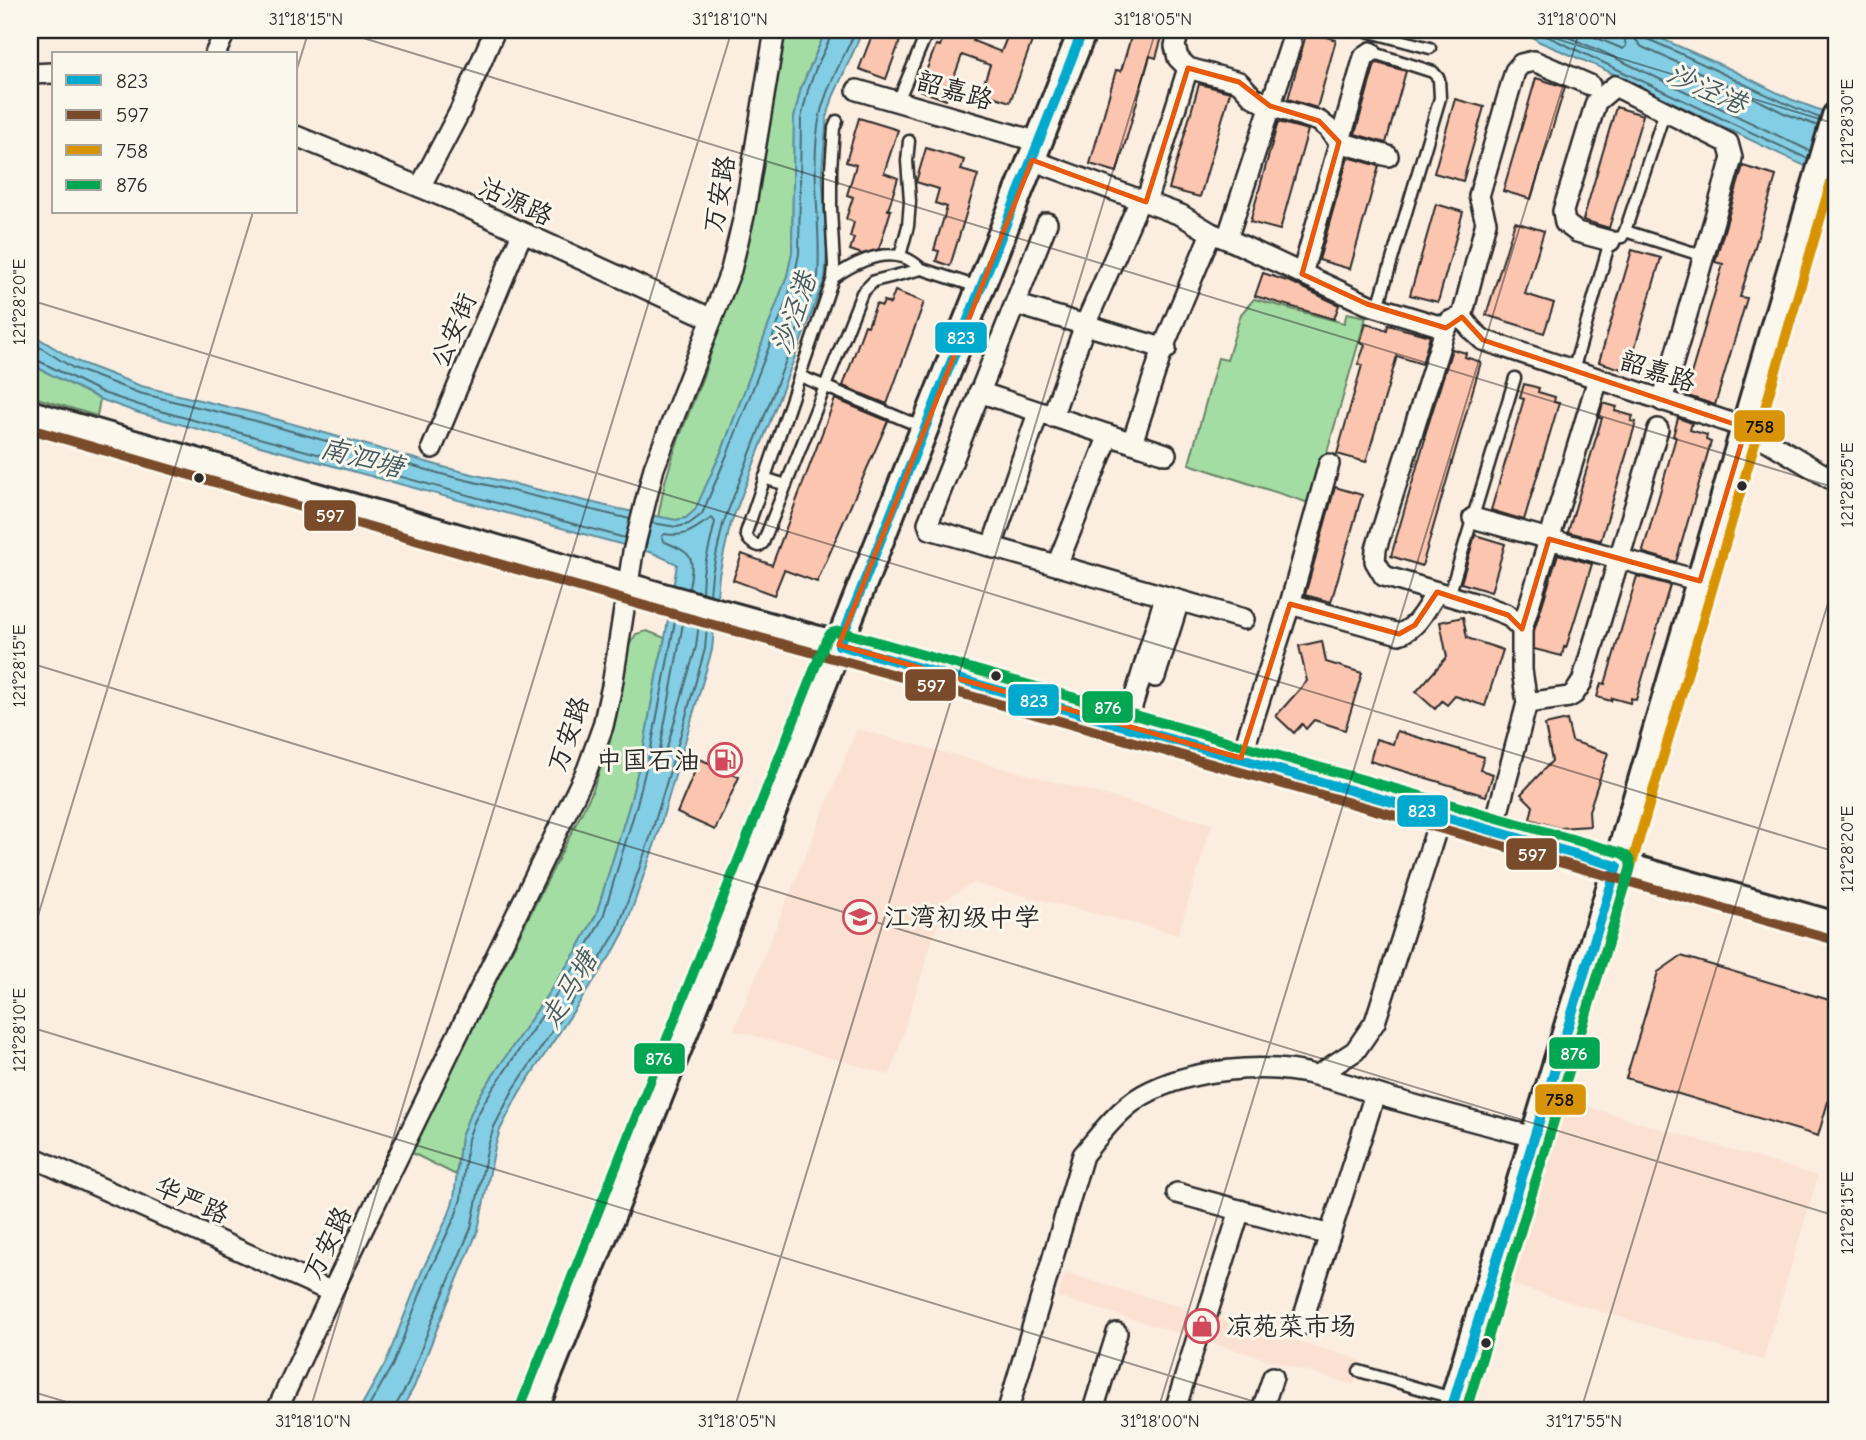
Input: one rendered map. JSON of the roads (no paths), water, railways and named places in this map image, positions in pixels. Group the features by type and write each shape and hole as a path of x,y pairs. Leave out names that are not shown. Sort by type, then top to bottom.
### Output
{"main road":[{"path":"534,1410 1083,30"},
{"path":"1452,1404 1616,866 1836,116"},
{"path":"30,414 627,587 1836,926"}],"street":[{"path":"216,52 226,30"},
{"path":"420,187 460,111 495,30"},
{"name":"万安路","path":"277,1410 587,770 603,726 633,552 645,502 658,458 731,270 744,216 775,30"},
{"path":"1179,30 1175,46 1178,58 1188,68 1240,82 1253,97 1270,106 1319,121 1339,142 1388,156"},
{"path":"1132,443 1165,348 1219,236 1270,106 1291,43"},
{"path":"1302,274 1364,57 1371,52"},
{"path":"1522,628 1507,615 1487,607 1384,576 1375,561 1376,549 1486,222 1479,196 1514,71 1521,64 1534,61 1590,85"},
{"path":"994,548 993,543 1045,415 1143,201 1188,68"},
{"path":"30,74 52,73"},
{"path":"1618,236 1577,232 1565,223 1563,211 1595,102 1615,86 1727,143 1732,158 1662,401"},
{"name":"韶嘉路","path":"857,90 898,101 1035,151 1143,201 1181,215 1219,236 1367,304 1454,322 1472,330 1483,340 1746,428 1836,482"},
{"name":"沽源路","path":"298,137 420,187 712,319"},
{"path":"1048,223 928,523 930,529 1244,619"},
{"name":"公安街","path":"432,448 522,233"},
{"path":"1015,304 1165,348"},
{"path":"1493,831 1527,703 1522,670 1522,628 1598,379"},
{"path":"979,392 1166,454"},
{"path":"1527,703 1569,697 1582,682 1657,429"},
{"path":"1057,565 1109,435"},
{"path":"1241,758 1290,604 1329,464"},
{"path":"1473,518 1700,581"},
{"path":"1290,604 1399,634 1415,625 1443,594"},
{"path":"1126,726 1138,689 1153,681 1172,599"},
{"path":"1318,1075 1355,1051 1375,1021 1441,816"},
{"path":"1008,1410 1049,1282 1083,1154 1111,1122 1141,1096 1176,1080 1209,1072 1284,1070 1318,1075 1375,1094 1534,1137"},
{"path":"1301,1325 1375,1094"},
{"name":"华严路","path":"30,1156 332,1292"},
{"path":"1177,1193 1330,1235"},
{"path":"1207,1315 1240,1210"},
{"path":"1093,1410 1117,1333"},
{"path":"1175,1410 1198,1338"},
{"path":"1262,1410 1273,1377"}],"lane":[{"path":"898,101 928,30"},
{"path":"1363,30 1430,48"},
{"path":"1371,52 1433,72 1439,79 1440,98 1378,307"},
{"path":"1573,371 1618,236 1665,111"},
{"path":"837,121 834,128 831,169 833,278 746,533 753,544 763,543 862,293 874,281 922,269"},
{"path":"900,256 908,226 910,201 907,161 909,141"},
{"path":"1618,236 1704,256"},
{"path":"833,278 851,265 884,256 900,256 922,269 980,288"},
{"path":"800,376 925,429"},
{"path":"1443,594 1473,518 1515,378"},
{"path":"764,478 786,485"},
{"path":"1359,1371 1452,1404"}],"water":[{"path":"826,30 863,30 833,97 827,117 822,170 827,249 825,278 730,526 719,575 712,650 656,840 624,932 615,949 519,1093 500,1130 478,1230 414,1387 401,1410 359,1410 386,1362 422,1271 449,1214 454,1198 461,1137 468,1119 480,1095 576,952 596,915 630,803 644,746 677,564 653,553 139,413 100,399 30,364 30,333 76,361 141,386 258,414 447,468 619,509 676,520 686,518 695,510 723,448 787,276 792,253 794,118 801,88"},
{"name":"沙泾港","path":"1521,30 1642,30 1790,99 1836,116 1836,181 1599,67 1540,42"}],"place":[{"name":"中国石油","path":"725,760"},
{"name":"江湾初级中学","path":"860,917"},
{"name":"凉苑菜市场","path":"1202,1326"}],"water label":[{"name":"南泗塘","path":"362,457"},
{"name":"走马塘","path":"568,989"}]}
